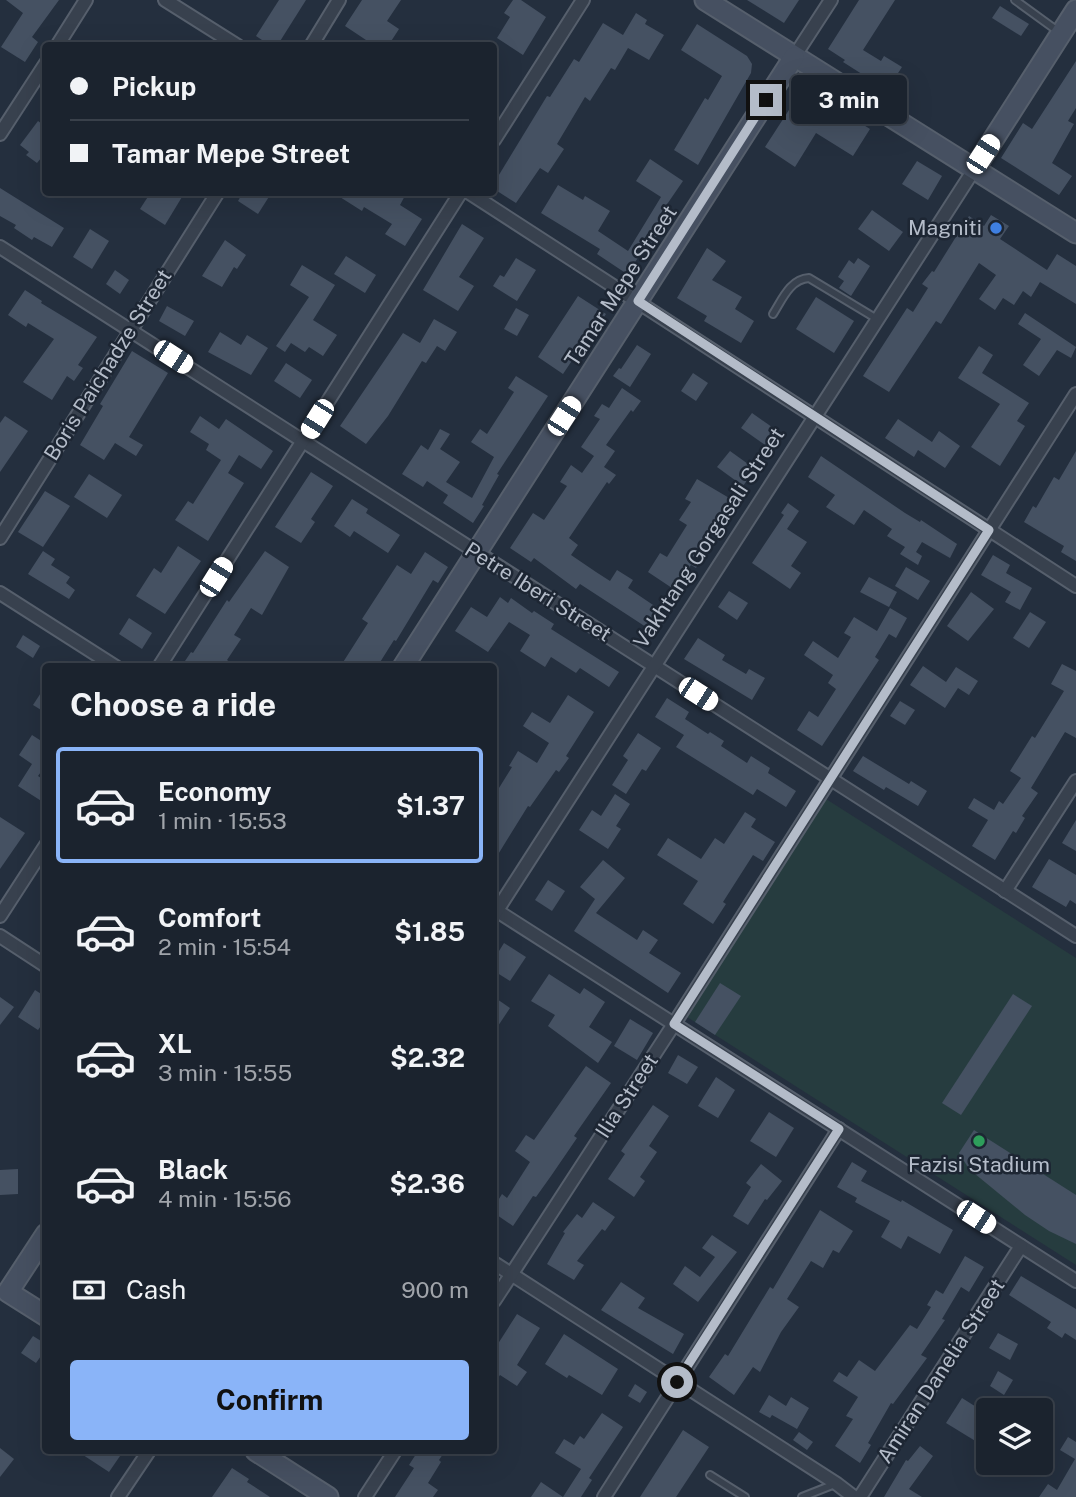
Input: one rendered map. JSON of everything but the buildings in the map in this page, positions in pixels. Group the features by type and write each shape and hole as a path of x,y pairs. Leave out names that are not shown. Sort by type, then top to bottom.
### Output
{"street":[{"path":"60,42 86,0"},
{"path":"165,0 232,42"},
{"path":"313,42 339,0"},
{"path":"497,136 583,0"},
{"path":"705,0 1076,233"},
{"name":"Tamar Mepe Street","path":"406,663 831,0"},
{"name":"Vakhtang Gorgasali Street","path":"497,907 1076,10"},
{"path":"0,134 42,70"},
{"name":"Boris Paichadze Street","path":"0,538 215,196"},
{"path":"162,663 457,196"},
{"path":"474,196 1076,586"},
{"name":"Petre Iberi Street","path":"0,247 1076,936"},
{"name":"Ilia Street","path":"497,1296 1076,394"},
{"path":"0,593 110,663"},
{"path":"1006,891 1076,781"},
{"path":"0,916 42,851"},
{"path":"497,914 1076,1281"},
{"path":"0,936 42,964"},
{"path":"604,1497 839,1129"},
{"path":"42,1240 3,1295 42,1314"},
{"name":"Amiran Danelia Street","path":"860,1497 1021,1246"},
{"path":"497,1265 854,1497"},
{"path":"118,1497 147,1454"},
{"path":"261,1454 328,1497"},
{"path":"365,1497 393,1454"}],"lane":[{"path":"1014,0 1061,33"},
{"path":"772,314 793,284 808,278 877,319"},
{"path":"710,1475 745,1497"},
{"path":"802,1497 837,1484"}],"green space":[{"name":"Fazisi Stadium","path":"826,799 1076,958 1076,1265 687,1017"}],"place":[{"name":"Magniti","path":"996,228"},
{"name":"Fazisi Stadium","path":"979,1141"}],"route":[{"path":"677,1382 839,1129 674,1024 989,530 638,301 766,100"}]}
